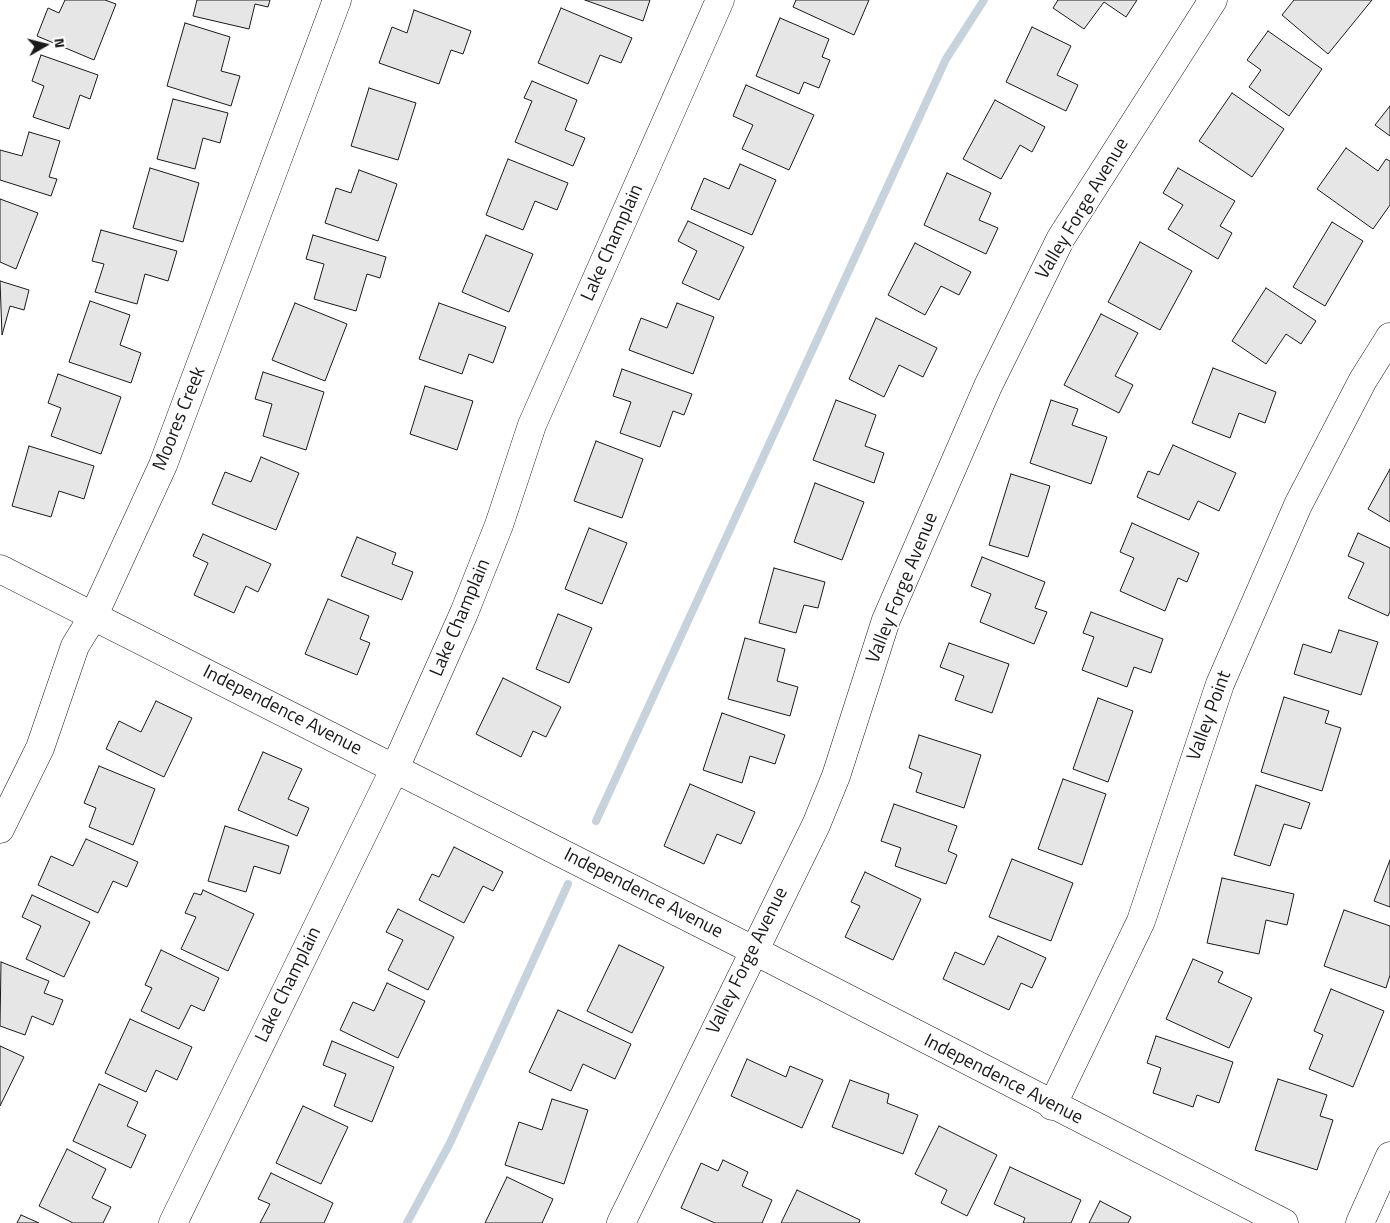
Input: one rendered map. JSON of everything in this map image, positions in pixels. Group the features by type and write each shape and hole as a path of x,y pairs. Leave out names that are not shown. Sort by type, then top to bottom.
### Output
{"street":[{"name":"Moores Creek","path":"0,829 40,748 75,646 94,615 163,465 337,0"},
{"name":"Lake Champlain","path":"173,1223 395,768 468,605 499,525 532,425 720,0"},
{"name":"Valley Forge Avenue","path":"621,1223 753,950 816,825 836,776 886,620 988,386 1061,238 1213,0"},
{"name":"Valley Point","path":"1052,1106 1141,921 1220,684 1298,505 1363,380 1390,337"},
{"name":"Independence Avenue","path":"0,569 753,950 1052,1106 1284,1223"},
{"path":"1360,1223 1390,1156"}],"building":[{"path":"65,0 105,0 116,4 94,60 37,36 48,8 59,13"},
{"path":"197,0 270,0 268,7 255,4 249,29 193,16"},
{"path":"585,0 650,0 643,21"},
{"path":"796,0 869,0 854,35 793,7"},
{"path":"1058,0 1137,0 1126,17 1104,2 1084,29 1053,8"},
{"path":"1294,0 1372,0 1328,54 1282,15"},
{"path":"561,8 632,38 621,63 600,55 588,84 538,63"},
{"path":"414,10 471,31 463,54 451,50 439,84 379,63 392,27 407,33"},
{"path":"780,18 829,39 822,57 830,60 819,88 804,82 799,94 756,76"},
{"path":"185,23 230,37 221,71 240,76 231,106 167,86"},
{"path":"1032,27 1071,46 1057,75 1078,85 1066,111 1006,82"},
{"path":"1268,31 1322,69 1289,116 1249,87 1261,70 1247,60"},
{"path":"41,55 98,75 90,99 80,95 69,129 33,117 44,86 32,81"},
{"path":"532,81 577,100 565,130 585,138 573,166 515,142 532,101 524,98"},
{"path":"746,85 814,115 789,170 742,149 753,125 733,116"},
{"path":"369,88 416,103 398,160 351,146"},
{"path":"1232,93 1284,129 1252,177 1199,141"},
{"path":"173,99 228,113 220,143 203,138 195,169 157,159"},
{"path":"995,100 1045,127 1032,152 1020,145 1001,179 963,159"},
{"path":"1390,106 1390,136 1375,125"},
{"path":"29,132 60,141 49,177 57,179 51,196 0,180 0,150 22,156"},
{"path":"1346,148 1378,171 1386,159 1390,161 1390,205 1373,229 1317,189"},
{"path":"508,159 568,183 557,210 535,201 523,230 486,215"},
{"path":"740,164 776,180 752,235 691,209 704,178 729,189"},
{"path":"150,168 199,183 183,242 133,228"},
{"path":"1178,168 1235,201 1220,226 1232,233 1218,259 1168,229 1183,205 1163,193"},
{"path":"359,170 397,184 378,241 325,223 336,188 351,193"},
{"path":"947,173 991,193 979,220 998,228 986,254 924,225"},
{"path":"0,199 38,213 16,269 0,262"},
{"path":"688,221 744,247 719,300 682,283 697,251 678,241"},
{"path":"1332,222 1363,241 1325,306 1293,287"},
{"path":"101,230 177,251 168,281 145,274 137,304 95,292 104,264 92,261"},
{"path":"313,235 386,257 380,278 367,274 356,311 314,299 324,264 306,259"},
{"path":"486,235 533,254 509,312 462,292"},
{"path":"1140,242 1192,271 1160,330 1108,302"},
{"path":"915,243 971,272 959,295 941,286 925,315 888,295"},
{"path":"0,281 29,290 24,310 10,306 2,335"},
{"path":"1266,288 1316,321 1301,344 1286,334 1266,364 1232,341"},
{"path":"90,301 130,315 120,345 141,353 131,383 69,362"},
{"path":"295,303 347,324 325,381 272,360"},
{"path":"439,303 506,327 493,363 469,354 462,374 419,359"},
{"path":"677,303 714,317 693,374 629,350 641,318 667,328"},
{"path":"1101,314 1138,333 1115,376 1133,385 1119,413 1064,385"},
{"path":"876,318 937,348 923,377 899,365 884,397 849,379"},
{"path":"1213,368 1276,392 1265,423 1239,413 1230,438 1192,423"},
{"path":"622,369 692,394 684,415 673,411 660,447 620,433 631,402 613,396"},
{"path":"263,372 324,392 306,450 263,436 272,404 255,399"},
{"path":"58,374 121,397 101,454 51,436 61,408 48,403"},
{"path":"425,386 473,401 457,450 410,434"},
{"path":"836,400 876,415 865,446 884,453 874,483 813,460"},
{"path":"1051,400 1078,409 1072,425 1107,437 1091,484 1030,463"},
{"path":"596,441 643,459 622,518 574,501"},
{"path":"1173,445 1236,473 1219,511 1198,501 1189,520 1137,497 1148,471 1159,475"},
{"path":"29,446 94,466 84,499 59,491 51,517 12,506"},
{"path":"261,457 299,473 276,530 212,504 225,472 251,482"},
{"path":"1390,469 1390,522 1368,509"},
{"path":"1011,474 1050,486 1028,557 989,545"},
{"path":"815,483 864,502 842,560 794,542"},
{"path":"1132,523 1199,553 1187,582 1178,578 1165,611 1120,591 1134,558 1120,552"},
{"path":"589,528 627,543 602,604 565,589"},
{"path":"1358,533 1390,548 1390,611 1388,616 1348,598 1364,563 1348,556"},
{"path":"203,534 271,564 258,592 246,586 234,613 194,595 208,563 193,556"},
{"path":"357,537 396,553 392,564 413,572 402,600 341,576"},
{"path":"982,557 1045,582 1035,608 1047,612 1034,644 980,622 991,594 971,586"},
{"path":"774,568 825,582 818,608 804,605 796,633 759,623"},
{"path":"328,599 369,616 360,639 370,643 357,675 305,654"},
{"path":"1091,612 1163,639 1151,673 1134,667 1127,687 1082,670 1094,637 1083,633"},
{"path":"558,614 592,628 569,683 536,669"},
{"path":"1339,630 1378,642 1361,695 1294,674 1303,644 1331,653"},
{"path":"745,638 785,649 777,681 798,687 790,716 728,699"},
{"path":"949,643 1009,664 992,713 955,700 964,676 940,667"},
{"path":"503,678 561,707 546,737 533,731 521,757 476,734"},
{"path":"1284,697 1329,711 1325,723 1341,728 1322,791 1261,772"},
{"path":"1098,698 1133,711 1108,782 1073,769"},
{"path":"156,701 192,718 164,777 106,749 119,721 141,732"},
{"path":"722,713 785,735 775,764 750,756 742,783 703,770"},
{"path":"919,735 981,755 964,808 916,792 922,773 909,768"},
{"path":"263,752 302,769 288,799 309,808 297,836 238,810"},
{"path":"99,766 155,789 133,845 89,827 96,808 84,803"},
{"path":"1063,779 1106,794 1082,865 1038,849"},
{"path":"690,784 755,812 741,844 717,834 704,864 664,846"},
{"path":"1256,785 1310,803 1301,829 1284,824 1270,866 1234,855"},
{"path":"894,804 957,826 948,851 957,855 946,884 895,866 901,848 881,841"},
{"path":"225,826 289,846 280,874 254,866 246,892 208,881"},
{"path":"86,839 138,862 127,887 113,881 98,913 38,885 51,856 73,866"},
{"path":"454,847 503,872 493,891 483,886 464,923 419,900 432,874 439,877"},
{"path":"1012,859 1073,883 1051,941 989,917"},
{"path":"1390,860 1390,907 1374,901"},
{"path":"865,872 921,899 893,960 845,937 860,906 851,902"},
{"path":"1222,878 1294,894 1287,925 1266,920 1259,954 1207,943"},
{"path":"203,890 254,914 228,971 181,949 196,917 185,913 194,893 201,895"},
{"path":"32,895 90,922 64,977 26,959 41,926 22,917"},
{"path":"398,909 454,937 428,990 388,970 403,940 386,932"},
{"path":"1344,910 1390,926 1390,975 1386,988 1324,966"},
{"path":"998,936 1046,958 1032,988 1021,983 1009,1010 943,979 955,952 984,965"},
{"path":"619,945 664,967 632,1033 587,1011"},
{"path":"161,950 219,978 204,1011 191,1005 179,1029 141,1011 152,988 145,985"},
{"path":"1193,959 1223,972 1218,982 1252,998 1229,1048 1166,1019"},
{"path":"1,962 49,981 44,993 63,1000 53,1025 32,1016 25,1035 0,1026"},
{"path":"387,983 425,1001 398,1058 340,1030 353,1002 374,1011"},
{"path":"1331,989 1384,1011 1353,1087 1309,1069 1323,1035 1314,1031"},
{"path":"558,1010 631,1044 615,1079 583,1064 571,1091 529,1072"},
{"path":"130,1019 192,1047 177,1080 156,1070 146,1092 105,1073"},
{"path":"1156,1036 1233,1062 1219,1103 1197,1095 1193,1107 1153,1093 1161,1068 1147,1063"},
{"path":"332,1041 394,1067 372,1122 334,1106 346,1074 323,1065"},
{"path":"0,1046 24,1057 0,1106"},
{"path":"747,1059 786,1077 790,1066 823,1080 802,1128 731,1096"},
{"path":"1278,1079 1327,1095 1320,1116 1333,1120 1317,1170 1255,1150"},
{"path":"850,1080 889,1094 887,1103 918,1115 903,1154 832,1127"},
{"path":"99,1084 138,1102 127,1126 146,1135 131,1168 73,1141"},
{"path":"552,1099 588,1110 564,1184 505,1165 519,1122 542,1130"},
{"path":"303,1106 348,1127 321,1184 276,1163"},
{"path":"939,1126 997,1155 967,1216 941,1203 947,1190 915,1174"},
{"path":"67,1149 106,1169 92,1198 111,1207 103,1223 73,1223 39,1206"},
{"path":"723,1160 748,1172 742,1186 772,1200 762,1223 715,1223 681,1208 701,1163 718,1171"},
{"path":"1010,1167 1081,1200 1071,1223 1023,1223 1025,1218 994,1204"},
{"path":"271,1173 333,1203 324,1223 260,1223 270,1204 258,1199"},
{"path":"507,1177 553,1199 542,1223 485,1223"},
{"path":"797,1190 860,1220 859,1223 781,1223"},
{"path":"1100,1201 1131,1217 1128,1223 1089,1223"},
{"path":"21,1215 39,1223 17,1223"}],"waterway":[{"path":"596,821 946,59 984,0"},
{"path":"407,1223 450,1143 568,884"}]}
